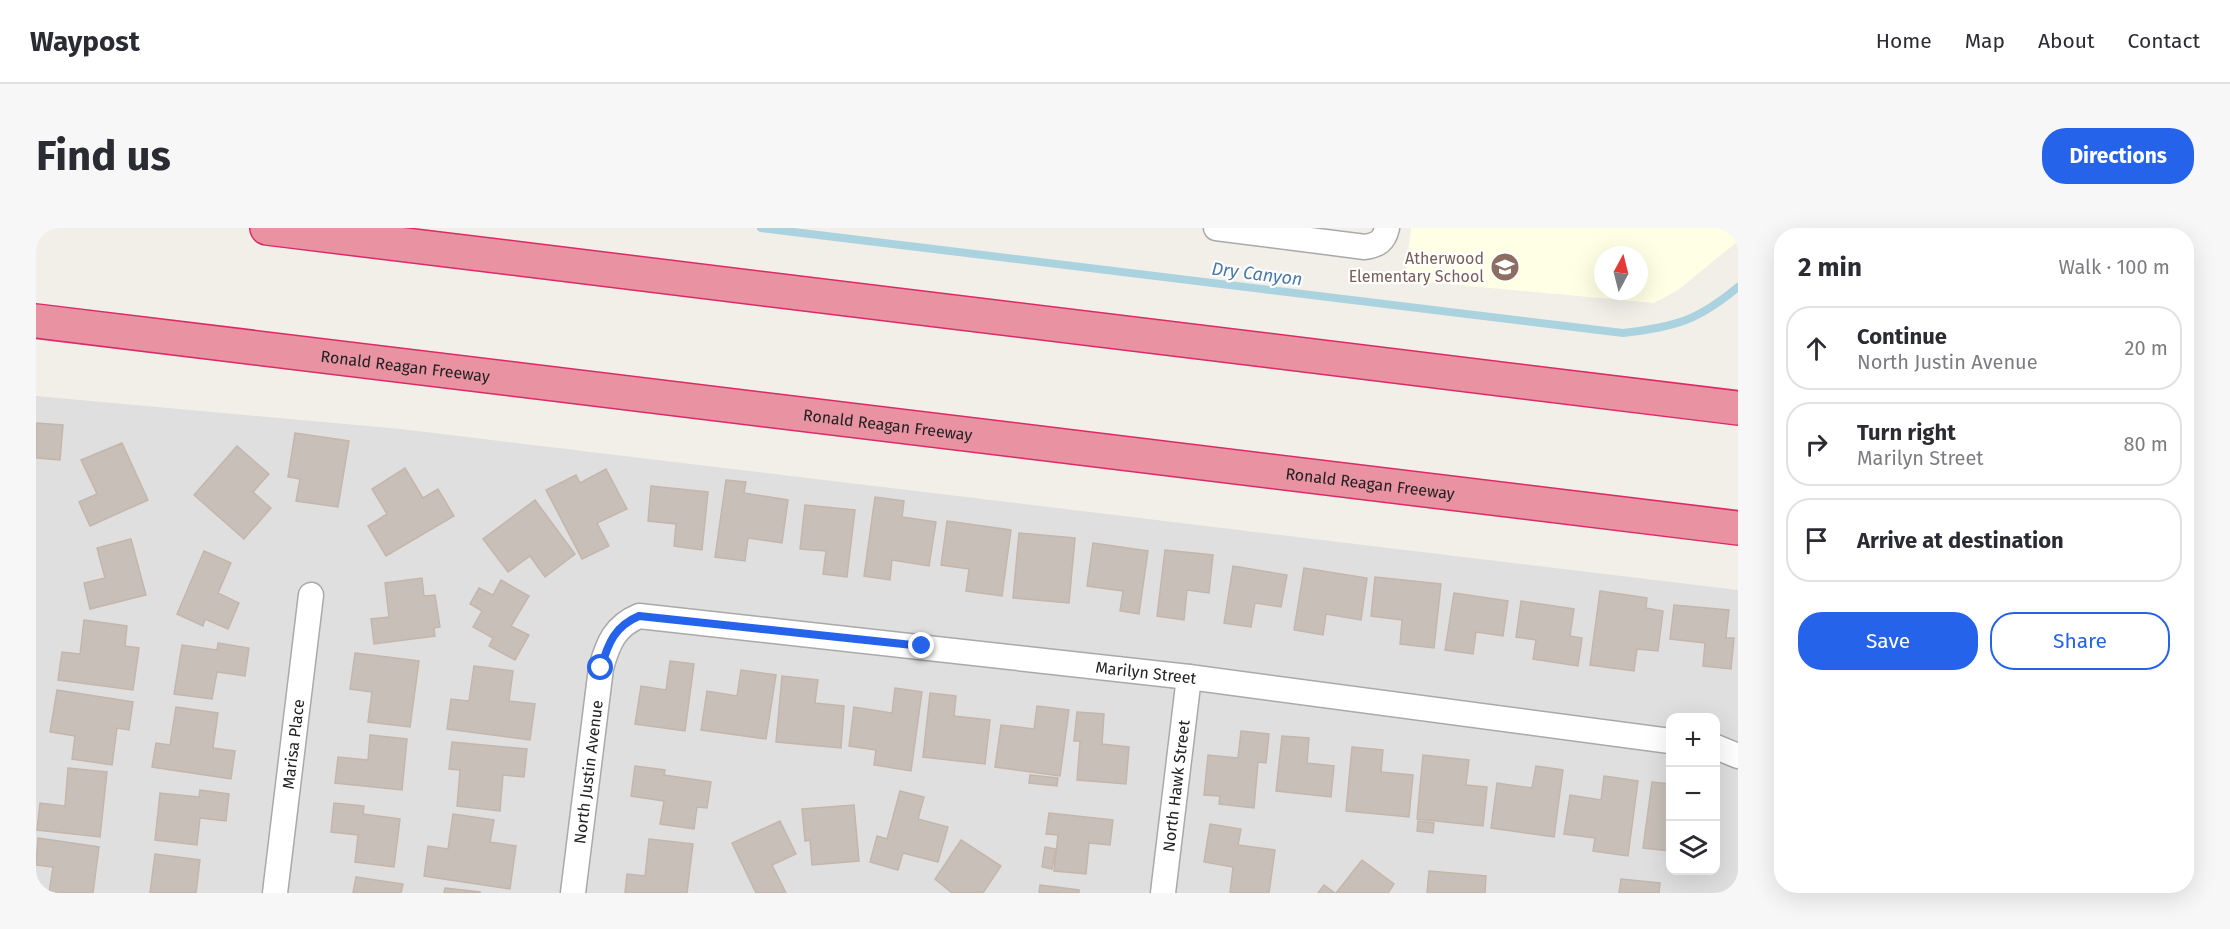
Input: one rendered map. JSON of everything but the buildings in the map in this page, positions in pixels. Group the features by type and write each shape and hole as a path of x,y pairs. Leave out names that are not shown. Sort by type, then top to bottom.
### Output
{"highway":[{"path":"267,228 1738,408"},
{"name":"Ronald Reagan Freeway","path":"36,321 1738,528"}],"street":[{"path":"1216,228 1365,247 1376,246 1384,239 1387,228"},
{"name":"Marisa Place","path":"275,893 311,595"},
{"name":"Marilyn Street","path":"623,622 639,616 657,616 1189,677 1666,740"},
{"name":"North Justin Avenue","path":"573,893 601,668 608,643 623,622"},
{"name":"North Hawk Street","path":"1163,893 1189,677"},
{"path":"1720,749 1738,756"}],"shaded area":[{"name":"Atherwood Elementary School","path":"1411,228 1738,228 1738,241 1678,290 1654,303 1622,300 1648,300 1648,246 1594,246 1594,297 1405,280"},
{"path":"36,396 401,429 1738,590 1738,893 36,893"}],"waterway":[{"name":"Dry Canyon","path":"761,228 1623,333 1657,328 1685,320 1710,308 1738,287"}],"place":[{"name":"Atherwood Elementary School","path":"1505,267"}],"route":[{"path":"601,668 608,643 623,622 639,616 657,616 922,646"}]}
